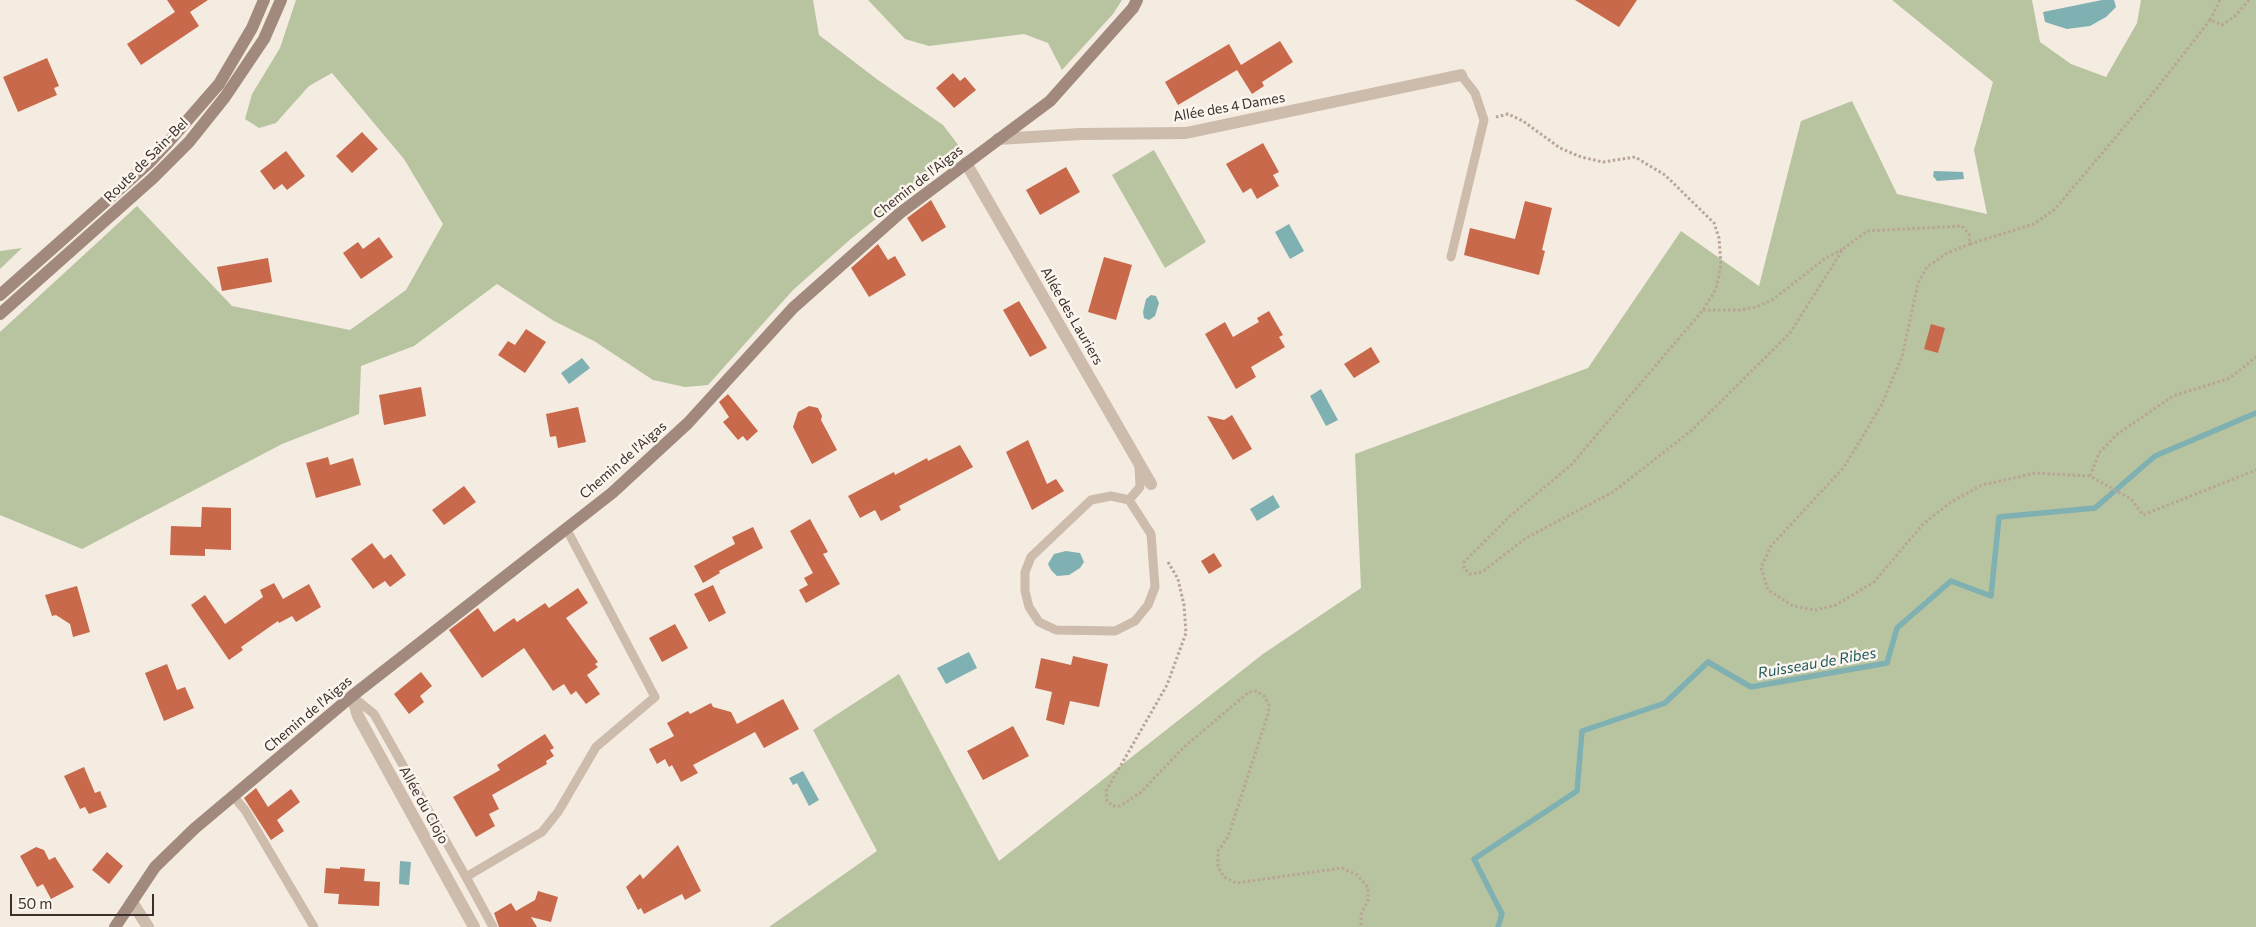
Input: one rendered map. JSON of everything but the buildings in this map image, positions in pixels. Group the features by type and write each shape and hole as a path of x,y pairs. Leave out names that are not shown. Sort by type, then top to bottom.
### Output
{"street":[{"name":"Route de Sain-Bel","path":"0,294 150,162 165,146 218,84 252,28 264,0"},
{"name":"Route de Sain-Bel","path":"0,314 153,178 189,142 224,97 264,39 282,0"},
{"name":"Chemin de l'Aigas","path":"115,927 155,867 194,829 352,696 612,492 688,423 793,308 900,213 1050,101 1133,8 1137,0"},
{"name":"Allée des 4 Dames","path":"998,139 1080,134 1186,133 1461,75"},
{"name":"Allée des Lauriers","path":"966,163 1151,484"},
{"name":"Allée du Clojo","path":"352,696 358,716 474,927"},
{"path":"132,902 148,927"}],"lane":[{"path":"1451,257 1484,120 1475,93 1461,75"},
{"path":"1129,500 1140,487 1139,464"},
{"path":"1110,496 1129,500 1151,534 1155,588 1148,605 1135,621 1115,631 1056,630 1040,622 1028,607 1025,591 1025,572 1031,557 1091,500 1110,496"},
{"path":"466,877 542,832 558,812 596,747 655,697 566,528"},
{"path":"352,696 374,714 493,927"},
{"path":"233,796 246,810 314,927"}],"path":[{"path":"2220,0 2210,20 2157,88 2055,209 2034,224 1947,253 1927,267 1918,283 1902,357 1881,406 1844,467 1771,546 1761,567 1768,590 1792,606 1816,610 1836,605 1874,582 1923,524 1951,502 1982,485 2036,473 2090,476 2131,499 2143,515 2256,470"},
{"path":"2210,20 2222,25 2234,16 2249,0"},
{"path":"1484,120 1508,114 1523,121 1560,148 1581,157 1603,162 1635,157 1665,176 1714,223 1719,238 1721,264 1716,289 1703,310 1571,465 1510,516 1464,562 1464,568 1470,574 1482,572 1526,538 1613,492 1692,430 1790,333 1843,249"},
{"path":"1703,310 1740,310 1756,307 1772,300 1826,258 1843,249 1866,231 1962,226 1969,234 1970,244"},
{"path":"2090,476 2099,453 2116,436 2173,396 2230,378 2256,357"},
{"path":"1164,556 1178,578 1184,605 1186,633 1167,685 1106,791 1107,801 1113,806 1120,806 1140,793 1185,746 1249,692 1256,691 1264,696 1269,705 1268,714 1228,837 1218,851 1218,867 1224,877 1236,883 1342,868 1357,875 1368,887 1368,900 1361,915 1361,927"}],"green space":[{"path":"296,0 813,0 819,35 878,80 943,125 962,150 853,237 793,290 708,385 685,387 653,380 594,341 554,321 497,284 414,346 361,366 359,414 282,444 82,549 0,515 0,332 137,206 232,306 350,330 406,290 443,224 404,159 332,73 309,86 276,123 259,128 245,119 252,94 280,48"},
{"path":"868,0 1122,0 1113,14 1062,70 1048,43 1024,34 929,46 905,39"},
{"path":"1892,0 2032,0 2040,42 2071,64 2106,77 2137,23 2141,0 2256,0 2256,927 769,927 877,851 813,730 899,674 999,861 1263,654 1361,588 1355,454 1588,368 1681,231 1759,286 1801,121 1852,101 1897,194 1987,214 1974,150 1993,82"},
{"path":"1154,150 1206,242 1165,268 1112,175"},
{"path":"22,248 0,269 0,251"}],"water":[{"path":"2102,0 2114,0 2116,7 2106,17 2090,26 2067,29 2045,22 2043,12"},
{"path":"1934,171 1963,172 1964,179 1937,181 1933,176"},
{"path":"1289,224 1304,251 1290,259 1275,232"},
{"path":"1151,295 1156,296 1159,303 1155,316 1149,320 1144,318 1143,312 1146,299"},
{"path":"582,358 590,368 569,384 561,373"},
{"path":"1321,389 1338,420 1326,426 1310,396"},
{"path":"1273,495 1280,507 1257,521 1250,509"},
{"path":"1066,551 1080,553 1084,562 1080,568 1069,575 1057,576 1048,564 1054,554"},
{"path":"969,652 977,668 946,684 937,668"},
{"path":"803,771 819,800 809,806 797,783 793,785 789,778"},
{"path":"400,861 411,862 409,885 399,884"}],"waterway":[{"name":"Ruisseau de Ribes","path":"1498,927 1502,914 1474,859 1577,791 1582,731 1665,703 1708,662 1751,687 1887,663 1897,628 1951,581 1991,596 1999,517 2095,508 2155,456 2256,413"}]}
